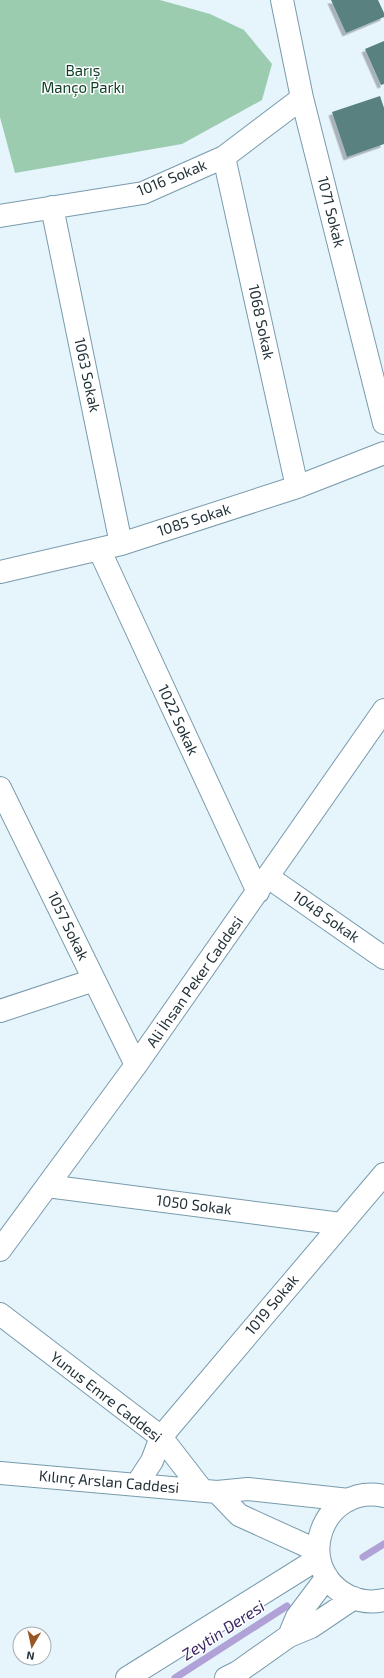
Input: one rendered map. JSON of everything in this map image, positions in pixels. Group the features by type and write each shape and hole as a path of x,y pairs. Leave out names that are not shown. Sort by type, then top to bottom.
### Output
{"street":[{"name":"1071 Sokak","path":"282,0 302,98 384,423"},
{"name":"1016 Sokak","path":"0,216 143,193 224,157 302,98"},
{"name":"1068 Sokak","path":"224,157 297,487"},
{"name":"1063 Sokak","path":"52,207 122,544"},
{"name":"1085 Sokak","path":"0,572 122,544 297,487 384,453"},
{"name":"1022 Sokak","path":"99,549 263,884"},
{"name":"Ali İhsan Peker Caddesi","path":"0,1250 136,1065 384,710"},
{"name":"1057 Sokak","path":"0,788 136,1065"},
{"name":"1048 Sokak","path":"263,884 384,958"},
{"path":"0,1011 94,980"},
{"name":"1019 Sokak","path":"137,1484 152,1461 161,1437 341,1224 377,1195 384,1174"},
{"name":"1050 Sokak","path":"47,1186 341,1224"},
{"name":"Yunus Emre Caddesi","path":"0,1314 161,1437 210,1491"},
{"name":"Kılınç Arslan Caddesi","path":"0,1473 210,1491 248,1489 355,1497 376,1495 384,1496"},
{"path":"384,1481 337,1507 321,1530 318,1544 321,1562 341,1592 368,1600 384,1616"},
{"path":"210,1491 239,1515 321,1562"},
{"path":"289,1636 321,1562"},
{"path":"127,1678 321,1562"},
{"path":"226,1678 238,1672 289,1636 368,1600"}],"green space":[{"name":"Barış Manço Parkı","path":"0,0 160,0 210,14 244,30 272,64 262,100 182,144 15,173 0,117"}],"building":[{"path":"331,0 378,0 384,13 384,17 346,33"},
{"path":"384,41 384,84 381,85 365,49"},
{"path":"380,96 384,108 384,144 347,157 332,112"}],"waterway":[{"name":"Zeytin Deresi","path":"363,1557 384,1544"},
{"name":"Zeytin Deresi","path":"175,1678 287,1606"}]}
